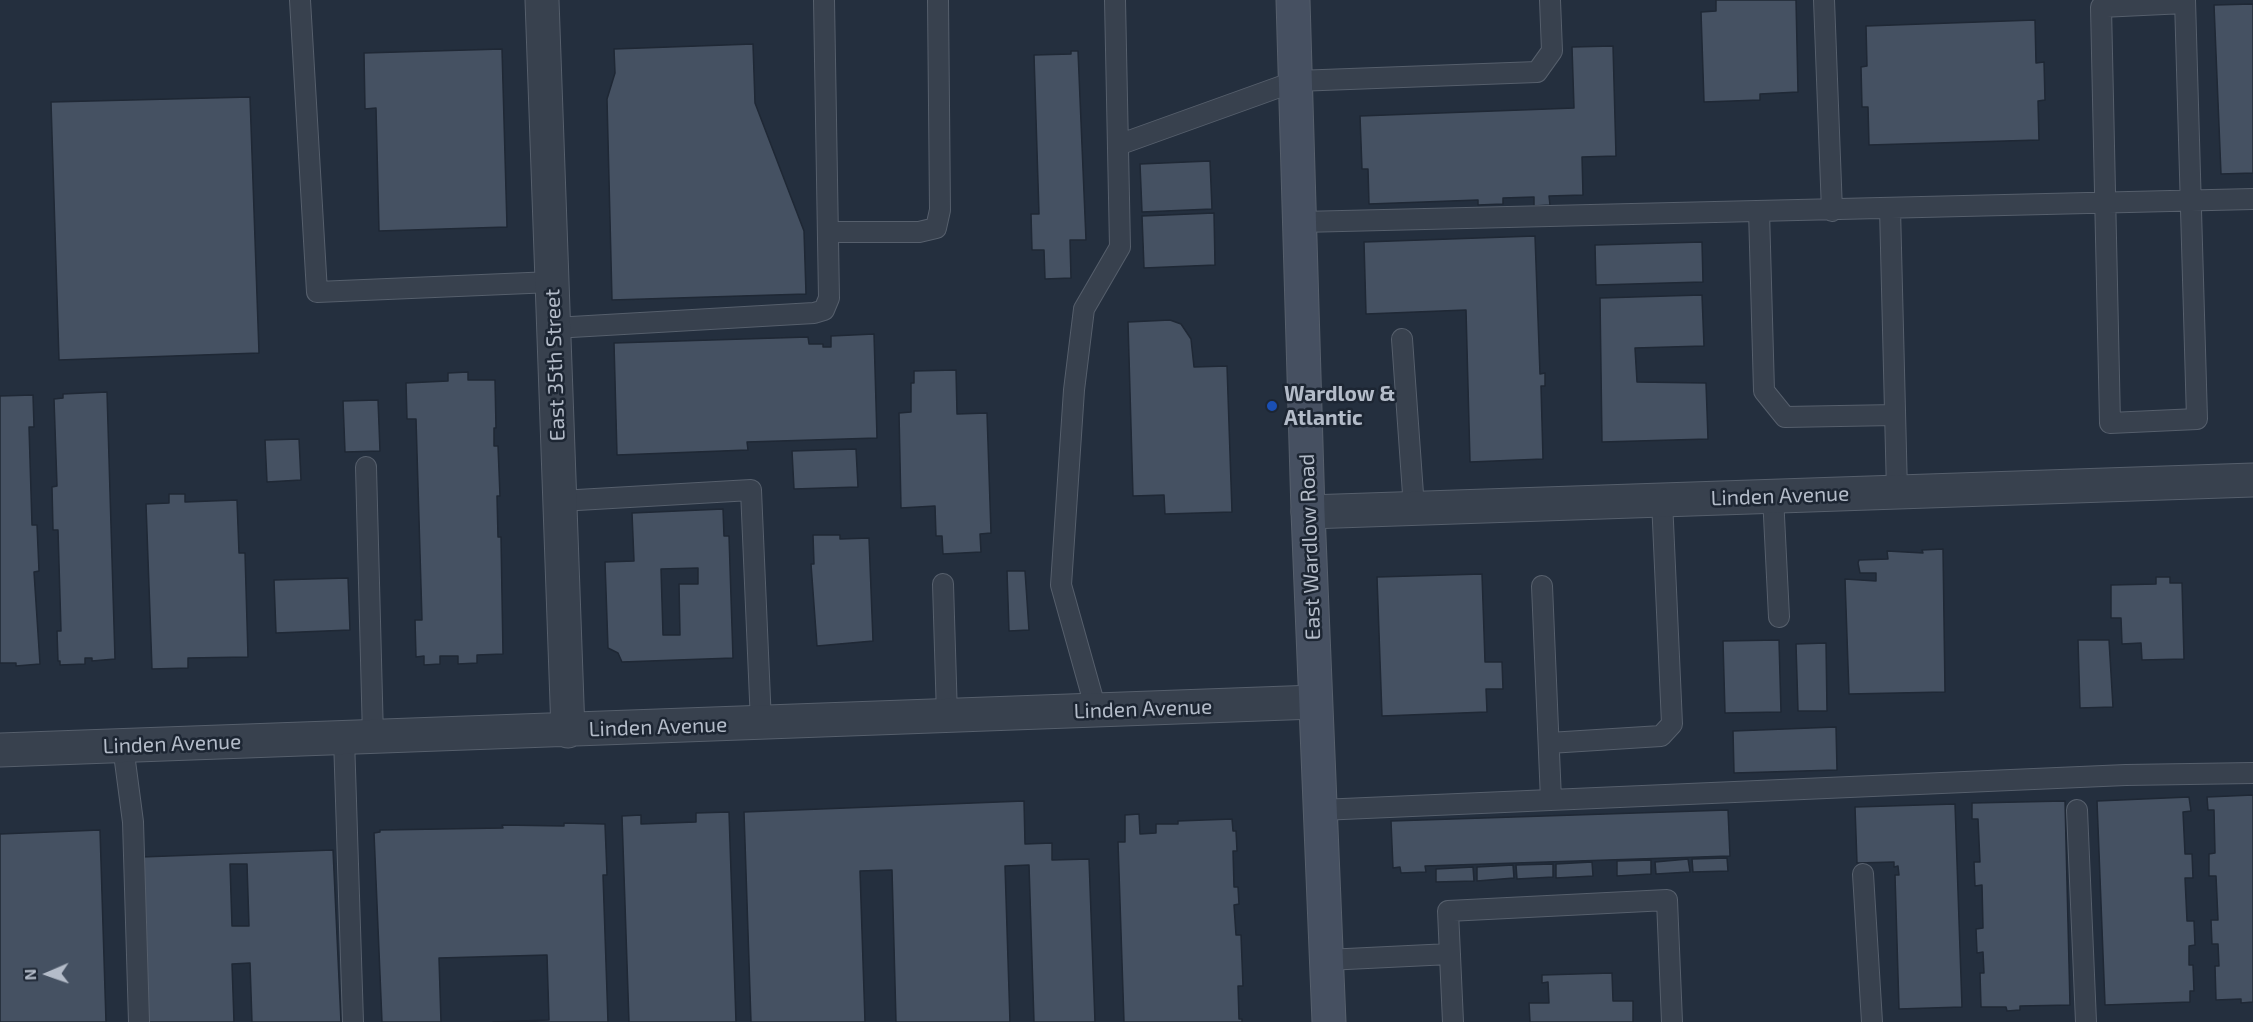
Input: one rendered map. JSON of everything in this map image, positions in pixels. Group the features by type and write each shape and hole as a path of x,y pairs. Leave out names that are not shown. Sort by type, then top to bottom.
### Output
{"main road":[{"name":"East Wardlow Road","path":"1293,0 1308,512 1329,1022"}],"street":[{"name":"East 35th Street","path":"542,0 568,730"},
{"name":"Linden Avenue","path":"1308,512 2253,480"},
{"name":"Linden Avenue","path":"0,750 1315,702"}],"lane":[{"path":"300,0 316,292 552,282"},
{"path":"554,328 814,313 824,310 829,298 824,0"},
{"path":"828,232 919,232 936,228 940,210 938,0"},
{"path":"1096,710 1061,585 1074,390 1084,309 1120,247 1115,0"},
{"path":"1118,145 1296,81 1537,72 1552,51 1550,0"},
{"path":"1824,0 1832,211"},
{"path":"2185,2 2197,418 2110,423 2101,7 2185,2"},
{"path":"1301,222 1832,211 2253,199"},
{"path":"1890,208 1897,492"},
{"path":"1759,211 1764,391 1785,417 1895,415"},
{"path":"1402,339 1414,508"},
{"path":"353,1022 366,467"},
{"path":"560,501 751,490 761,723"},
{"path":"1773,496 1779,617"},
{"path":"1549,743 1661,736 1672,724 1662,500"},
{"path":"943,584 946,716"},
{"path":"1542,586 1551,800"},
{"path":"123,746 133,822 139,1022"},
{"path":"1320,810 2126,775 2253,773"},
{"path":"2077,810 2086,1022"},
{"path":"1863,874 1872,1022"},
{"path":"1453,1022 1448,910 1667,900 1672,1022"},
{"path":"1326,960 1450,954"}],"building":[{"path":"1716,0 1796,0 1798,92 1760,94 1760,100 1704,102 1701,12 1716,11"},
{"path":"2253,4 2253,173 2221,174 2214,5"},
{"path":"2035,20 2036,63 2044,62 2045,100 2038,101 2039,140 1869,145 1868,107 1862,107 1861,67 1867,66 1866,26"},
{"path":"753,44 755,103 804,231 806,294 612,300 607,99 615,73 614,49"},
{"path":"1613,46 1616,156 1582,157 1583,195 1549,196 1550,205 1534,206 1534,197 1503,198 1503,204 1478,205 1478,200 1369,204 1368,169 1362,169 1360,116 1574,108 1572,47"},
{"path":"502,49 507,227 379,231 376,108 365,109 364,53"},
{"path":"1071,51 1078,51 1086,240 1070,240 1071,278 1045,279 1044,250 1032,250 1031,214 1039,214 1034,55 1071,54"},
{"path":"250,97 259,353 59,360 51,102"},
{"path":"1210,161 1212,209 1142,212 1140,164"},
{"path":"1214,213 1215,265 1144,268 1142,216"},
{"path":"1535,236 1540,374 1545,373 1545,386 1541,386 1543,459 1470,462 1466,310 1366,314 1364,242"},
{"path":"1702,242 1703,282 1596,285 1595,245"},
{"path":"1702,295 1704,346 1635,348 1637,382 1706,383 1708,439 1602,442 1600,298"},
{"path":"1170,320 1181,324 1191,339 1194,367 1227,366 1232,512 1165,514 1164,495 1133,496 1128,322"},
{"path":"874,334 877,438 747,442 748,450 617,455 614,343 808,337 809,344 823,344 823,347 831,347 831,336"},
{"path":"956,370 957,414 987,413 991,533 980,534 981,552 943,554 942,536 936,536 935,506 901,508 899,413 911,412 911,383 914,383 914,371"},
{"path":"468,372 468,380 495,380 494,446 498,446 500,496 497,496 498,537 501,537 503,654 477,655 477,663 458,664 458,656 440,656 440,664 424,665 424,656 416,657 415,620 422,620 416,419 407,419 406,383 448,381 448,373"},
{"path":"107,392 115,659 92,661 92,658 85,658 85,664 60,665 57,631 61,631 58,530 53,530 52,487 57,486 54,399 63,398 63,394"},
{"path":"33,395 34,427 29,427 32,525 37,525 39,571 34,572 40,664 16,666 16,663 0,663 0,396"},
{"path":"378,400 380,451 345,452 343,401"},
{"path":"299,439 301,480 267,482 265,440"},
{"path":"856,449 858,487 794,489 792,451"},
{"path":"169,494 185,494 185,502 237,500 239,553 245,553 248,657 188,658 188,668 152,669 146,504 169,503"},
{"path":"723,509 724,536 729,536 733,658 622,662 618,653 608,648 605,562 634,561 632,513","holes":["698,568 698,584 679,584 680,635 663,635 661,569"]},
{"path":"813,535 840,535 840,539 869,538 873,641 817,646 811,564 814,564"},
{"path":"1943,549 1945,692 1849,694 1845,579 1876,581 1876,573 1860,573 1859,560 1888,559 1887,551 1923,553 1922,550"},
{"path":"1007,571 1025,571 1029,630 1009,631"},
{"path":"1482,574 1485,662 1502,662 1503,689 1486,689 1487,712 1382,716 1377,577"},
{"path":"2156,577 2170,577 2170,583 2182,583 2184,659 2142,660 2141,643 2122,644 2121,618 2111,618 2111,585 2156,584"},
{"path":"348,578 350,630 276,633 274,580"},
{"path":"1779,640 1781,712 1725,713 1723,641"},
{"path":"2078,640 2109,640 2113,707 2080,708"},
{"path":"1826,643 1827,711 1798,711 1796,644"},
{"path":"1836,727 1837,770 1734,773 1733,731"},
{"path":"2253,795 2253,1002 2241,1003 2241,999 2216,1000 2215,966 2219,966 2218,944 2212,944 2211,920 2218,920 2216,876 2209,876 2209,854 2215,853 2214,810 2208,810 2207,797"},
{"path":"2189,797 2191,811 2183,812 2185,854 2192,854 2193,878 2185,878 2187,921 2194,921 2195,945 2189,946 2189,965 2193,965 2194,991 2190,991 2190,1002 2105,1005 2097,801"},
{"path":"1024,801 1025,844 1052,843 1052,860 1089,859 1095,1022 1034,1022 1029,865 1005,866 1010,1022 896,1022 892,870 860,871 865,1022 751,1022 744,812"},
{"path":"2065,801 2070,1005 2020,1006 2020,1010 2007,1011 2006,1007 1981,1007 1980,973 1984,973 1983,952 1977,953 1976,929 1983,928 1982,885 1975,886 1974,862 1980,862 1978,819 1972,819 1972,803"},
{"path":"1955,804 1962,1007 1899,1009 1895,875 1899,875 1898,866 1894,867 1894,862 1857,863 1855,807"},
{"path":"1728,810 1730,856 1425,866 1426,872 1401,873 1400,867 1393,868 1391,821"},
{"path":"729,812 736,1022 629,1022 622,816 641,815 641,824 696,822 696,813"},
{"path":"1139,814 1140,834 1156,833 1156,824 1232,819 1233,831 1236,831 1237,851 1233,851 1234,887 1238,887 1239,904 1234,905 1236,935 1241,935 1243,986 1238,986 1239,1019 1242,1019 1242,1022 1124,1022 1118,842 1125,842 1125,815"},
{"path":"564,823 605,824 607,875 603,875 608,1022 493,1022 549,1020 547,955 439,958 441,1022 382,1022 374,833 380,830 503,828 502,825 564,826"},
{"path":"100,830 106,1022 0,1022 0,834"},
{"path":"333,850 341,1022 252,1022 250,963 232,964 234,1022 147,1022 141,857","holes":["230,864 247,864 249,926 232,926"]},
{"path":"1727,858 1728,871 1693,872 1692,859"},
{"path":"1688,859 1690,872 1656,874 1655,862"},
{"path":"1651,860 1651,874 1617,876 1617,861"},
{"path":"1592,862 1593,876 1556,878 1556,864"},
{"path":"1553,864 1553,877 1517,879 1516,865"},
{"path":"1513,865 1514,878 1477,881 1477,867"},
{"path":"1473,867 1474,881 1436,882 1436,869"},
{"path":"1612,973 1613,1001 1633,1001 1633,1022 1530,1022 1529,1003 1549,1003 1548,982 1542,983 1542,975"}],"place":[{"name":"Wardlow & Atlantic","path":"1272,406"}]}
